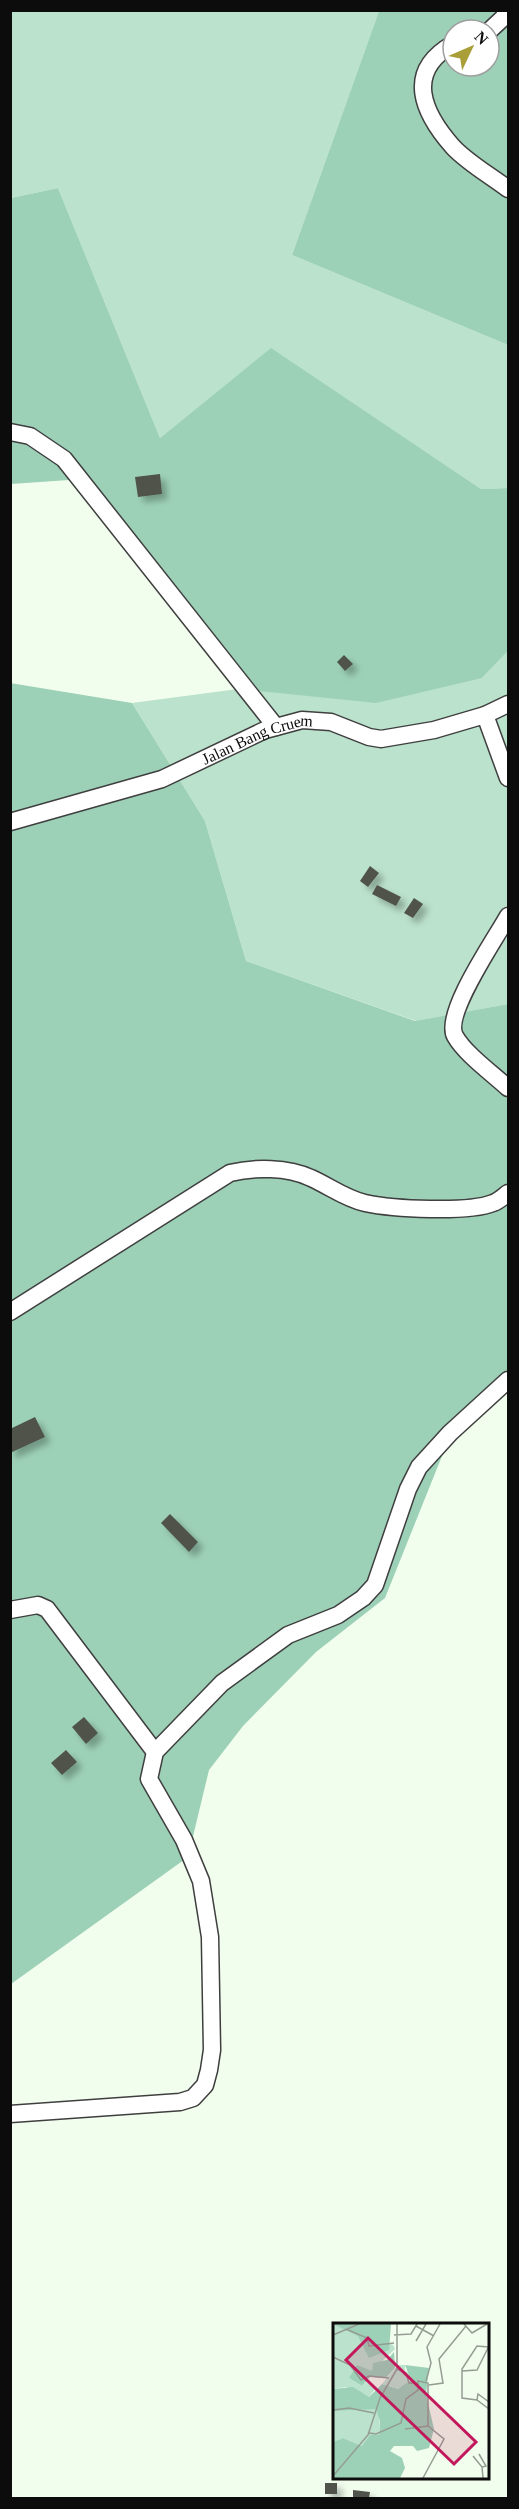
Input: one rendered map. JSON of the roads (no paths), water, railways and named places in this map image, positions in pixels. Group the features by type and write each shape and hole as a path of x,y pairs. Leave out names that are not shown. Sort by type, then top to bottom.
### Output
{"street":[{"path":"441,55 428,66 421,88 428,110 454,148 508,189"},
{"path":"10,432 30,436 64,459 276,727"},
{"name":"Jalan Bang Cruem","path":"10,822 162,779 265,730 302,720 331,722 369,737 381,739 434,730 484,715 508,704"},
{"path":"484,715 508,778"},
{"path":"508,916 468,987 456,1013 453,1031 460,1043 508,1088"},
{"path":"10,1312 215,1180 239,1171 263,1168 308,1176 364,1203 393,1206 469,1208 494,1203 508,1193"},
{"path":"10,2114 180,2102 193,2098 205,2085 212,2050 210,1937 201,1881 184,1840 149,1779 155,1752 222,1683 288,1635 338,1615 363,1598 375,1585 408,1489 418,1467 450,1433 508,1380"},
{"path":"10,1610 38,1605 47,1609 155,1752"}]}
